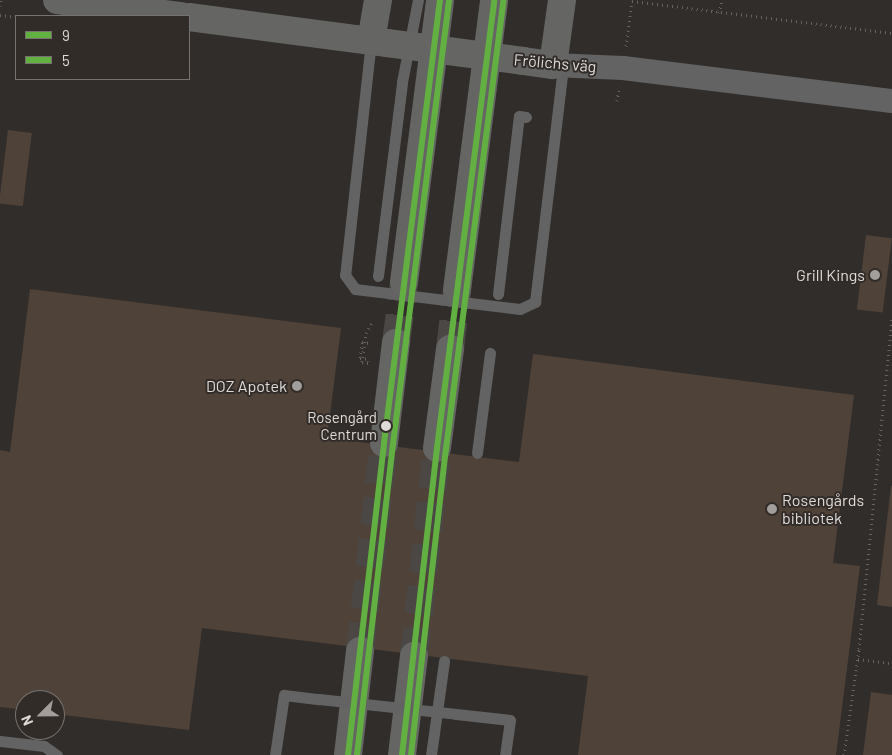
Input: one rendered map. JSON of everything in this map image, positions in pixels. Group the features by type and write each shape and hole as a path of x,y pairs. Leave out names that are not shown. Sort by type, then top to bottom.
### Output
{"main road":[{"path":"57,0 173,15"},
{"path":"378,0 379,42"},
{"path":"404,282 440,0"},
{"path":"457,290 494,0"},
{"path":"558,66 562,0"},
{"name":"Frölichs väg","path":"190,17 558,66"},
{"path":"383,343 384,443"},
{"path":"437,448 450,349"},
{"path":"348,755 360,651"},
{"path":"402,755 414,656"}],"street":[{"name":"Frölichs väg","path":"558,66 622,68 892,101"}],"lane":[{"path":"378,276 402,82 418,0"},
{"path":"379,42 345,275 355,289 520,309 535,302 558,66"},
{"path":"498,294 519,116 526,117"},
{"path":"477,453 490,353"},
{"path":"431,755 444,661"},
{"path":"275,755 284,695 510,720 506,755"},
{"path":"0,742 44,746 56,755"}],"path":[{"path":"0,6 1,0"},
{"path":"720,13 722,0"},
{"path":"632,1 892,33"},
{"path":"0,15 15,17"},
{"path":"844,755 858,659 892,316"},
{"path":"372,323 366,333 362,362 368,363 368,359 360,358 362,342 383,343"},
{"path":"858,659 892,663"}],"building":[{"path":"8,130 32,133 23,206 0,204"},
{"name":"Grill Kings","path":"866,235 892,238 883,313 857,309"},
{"name":"Rosengård Centrum","path":"30,289 341,328 327,438 519,462 533,354 854,395 833,563 860,566 836,755 578,755 588,676 202,628 189,730 65,715 65,690 15,690 15,709 0,707 0,450 10,452"},
{"path":"892,486 892,607 877,605"},
{"path":"871,692 892,695 892,755 863,755"}],"tunnel":[{"path":"396,343 404,282"},
{"path":"450,349 457,290"},
{"path":"360,651 384,443"},
{"path":"414,656 437,448"}],"transit line":[{"name":"9","path":"348,755 384,443 440,0"},
{"name":"9","path":"402,755 437,448 494,0"},
{"name":"5","path":"357,755 393,444 449,1"},
{"name":"5","path":"411,755 446,449 503,1"}],"place":[{"name":"Grill Kings","path":"875,275"},
{"name":"DOZ Apotek","path":"297,386"},
{"name":"Rosengård Centrum","path":"386,426"},
{"name":"Rosengårds bibliotek","path":"772,509"}]}
